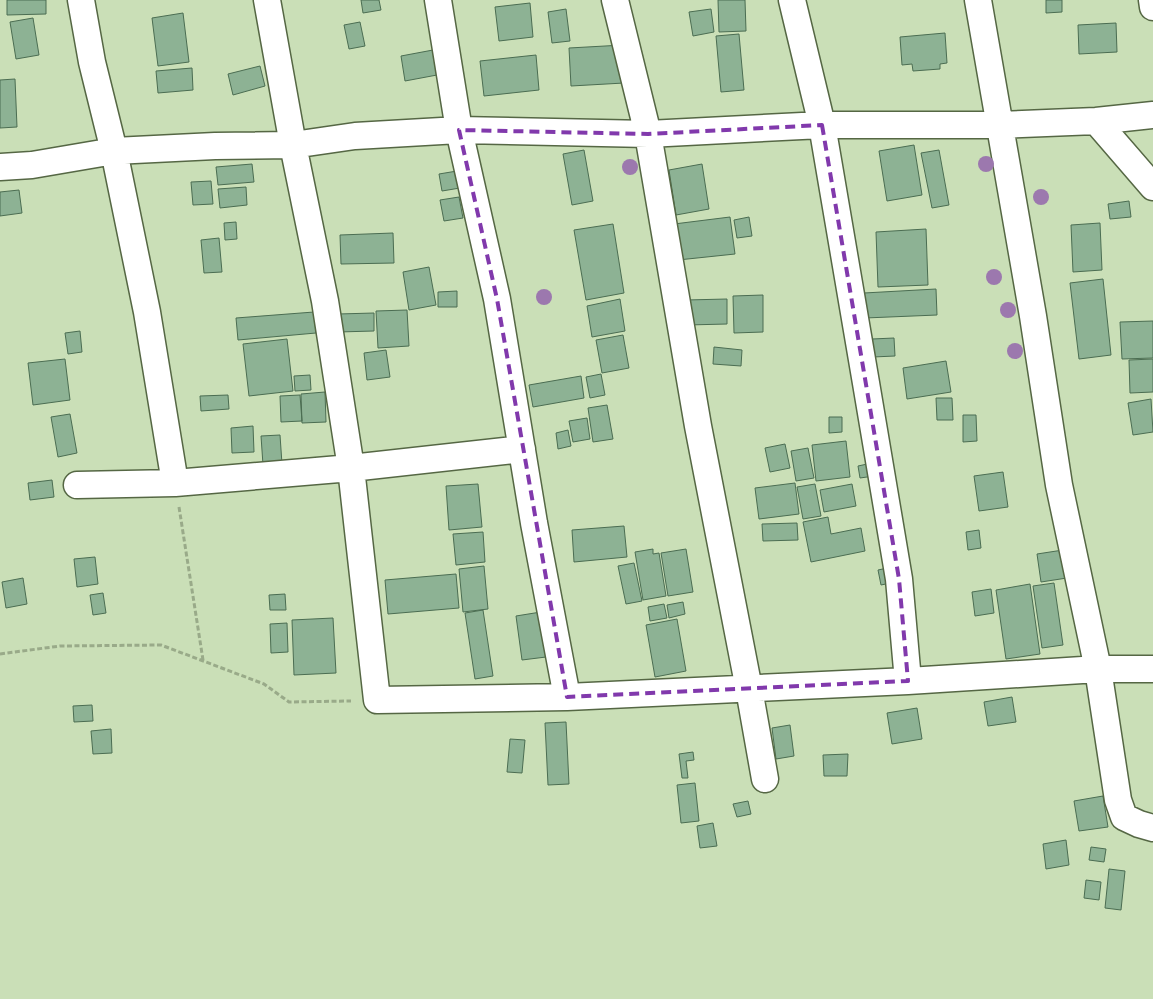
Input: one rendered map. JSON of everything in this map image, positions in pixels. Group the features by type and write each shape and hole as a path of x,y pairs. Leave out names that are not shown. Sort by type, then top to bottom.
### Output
{"street":[{"path":"81,0 92,62 114,151 147,312 175,483"},
{"path":"267,0 293,145 325,301 351,468 377,700 567,697 908,681 1098,669 1153,669"},
{"path":"438,0 458,130 497,299 534,523 567,697"},
{"path":"615,0 648,134 698,426 765,779"},
{"path":"792,0 822,125 899,580 908,681"},
{"path":"978,0 1034,316 1059,485 1098,669 1118,800 1124,817 1153,828"},
{"path":"1152,0 1153,7"},
{"path":"0,167 114,151 215,146 293,145 354,136 458,130 648,134 822,125 999,125 1096,121 1153,115"},
{"path":"1096,121 1153,187"},
{"path":"77,485 175,483 351,468 522,449"}],"path":[{"path":"175,483 203,660"},
{"path":"0,654 60,646 161,645 264,684 289,702 377,700"}],"highlighted area":[{"path":"822,125 899,579 908,681 567,697 497,299 459,130 648,134"}],"building":[{"path":"7,0 46,0 46,14 7,15"},
{"path":"361,0 379,0 381,10 363,13"},
{"path":"718,0 745,0 746,31 719,32"},
{"path":"1046,0 1062,0 1062,12 1046,13"},
{"path":"530,3 533,37 499,41 495,7"},
{"path":"566,9 570,41 552,43 548,12"},
{"path":"711,9 714,32 693,36 689,12"},
{"path":"183,13 189,62 158,66 152,18"},
{"path":"33,18 39,55 16,59 10,22"},
{"path":"360,22 365,46 349,49 344,25"},
{"path":"1116,23 1117,52 1079,54 1078,25"},
{"path":"945,33 947,63 940,64 940,69 913,71 912,64 902,65 900,37"},
{"path":"739,34 744,90 721,92 716,36"},
{"path":"623,45 624,83 571,86 569,48"},
{"path":"433,50 437,75 405,81 401,56"},
{"path":"536,55 539,90 484,96 480,61"},
{"path":"260,66 265,86 233,95 228,74"},
{"path":"192,68 193,90 158,93 156,71"},
{"path":"15,79 17,127 0,128 0,80"},
{"path":"914,145 922,195 887,201 879,151"},
{"path":"584,150 593,201 572,205 563,154"},
{"path":"939,150 949,205 932,208 921,153"},
{"path":"252,164 254,182 218,185 216,167"},
{"path":"702,164 709,209 676,215 669,170"},
{"path":"457,171 460,188 442,191 439,174"},
{"path":"211,181 213,204 193,205 191,182"},
{"path":"246,187 247,205 220,208 218,189"},
{"path":"19,190 22,213 0,216 0,192"},
{"path":"459,197 463,218 444,221 440,200"},
{"path":"1129,201 1131,217 1110,219 1108,204"},
{"path":"730,217 735,254 678,260 674,224"},
{"path":"749,217 752,236 737,238 734,220"},
{"path":"236,222 237,239 225,240 224,223"},
{"path":"1100,223 1102,270 1073,272 1071,225"},
{"path":"613,224 624,293 586,300 574,230"},
{"path":"926,229 928,285 878,287 876,232"},
{"path":"393,233 394,263 341,264 340,235"},
{"path":"219,238 222,272 204,273 201,240"},
{"path":"429,267 436,305 409,310 403,272"},
{"path":"1103,279 1111,355 1079,359 1070,283"},
{"path":"936,289 937,315 865,318 864,293"},
{"path":"457,291 457,307 438,307 438,292"},
{"path":"763,295 763,332 734,333 733,296"},
{"path":"620,299 625,331 592,337 587,306"},
{"path":"727,299 727,324 687,325 686,300"},
{"path":"407,310 409,346 378,348 376,311"},
{"path":"314,312 316,333 238,340 236,318"},
{"path":"374,313 374,331 338,332 338,314"},
{"path":"1153,321 1153,358 1122,359 1120,322"},
{"path":"80,331 82,352 68,354 65,333"},
{"path":"623,335 629,368 602,373 596,340"},
{"path":"894,338 895,356 873,357 872,339"},
{"path":"287,339 293,391 249,396 243,344"},
{"path":"714,347 742,350 741,366 713,364"},
{"path":"386,350 390,377 367,380 364,353"},
{"path":"65,359 70,400 33,405 28,363"},
{"path":"1153,359 1153,392 1130,393 1129,360"},
{"path":"946,361 951,392 907,399 903,368"},
{"path":"601,374 605,395 590,398 586,377"},
{"path":"310,375 311,390 295,391 294,376"},
{"path":"581,376 584,398 533,407 529,385"},
{"path":"325,392 326,422 302,423 301,394"},
{"path":"228,395 229,409 201,411 200,396"},
{"path":"300,395 302,421 281,422 280,396"},
{"path":"936,398 952,398 953,420 937,420"},
{"path":"1151,399 1153,432 1133,435 1128,403"},
{"path":"607,405 613,439 593,442 588,408"},
{"path":"70,414 77,453 58,457 51,417"},
{"path":"963,415 976,415 977,441 963,442"},
{"path":"829,417 842,417 842,432 829,433"},
{"path":"587,418 590,439 573,442 569,421"},
{"path":"253,426 254,452 232,453 231,428"},
{"path":"568,430 571,446 558,449 556,433"},
{"path":"280,435 282,464 263,465 261,436"},
{"path":"846,441 850,477 816,481 812,445"},
{"path":"785,444 790,468 770,472 765,448"},
{"path":"808,448 814,478 796,481 791,451"},
{"path":"872,463 874,476 860,478 858,466"},
{"path":"1003,472 1008,507 979,511 974,476"},
{"path":"52,480 54,497 30,500 28,483"},
{"path":"795,483 799,514 759,519 755,488"},
{"path":"478,484 482,527 449,530 446,486"},
{"path":"815,484 821,516 803,519 797,487"},
{"path":"852,484 856,506 824,512 820,490"},
{"path":"828,517 831,534 861,528 865,551 811,562 803,522"},
{"path":"797,523 798,540 763,541 762,524"},
{"path":"624,526 627,557 574,562 572,530"},
{"path":"979,530 981,548 968,550 966,532"},
{"path":"483,532 485,562 456,565 453,534"},
{"path":"653,549 653,554 659,553 666,596 643,600 635,552"},
{"path":"686,549 693,592 668,596 661,553"},
{"path":"1063,550 1067,578 1041,582 1037,554"},
{"path":"95,557 98,584 77,587 74,559"},
{"path":"634,563 642,601 626,604 618,566"},
{"path":"484,566 488,609 463,612 459,569"},
{"path":"892,567 895,582 881,585 878,570"},
{"path":"456,574 459,608 388,614 385,580"},
{"path":"23,578 27,604 6,608 2,582"},
{"path":"1054,583 1063,645 1042,648 1033,586"},
{"path":"1030,584 1040,654 1006,659 996,590"},
{"path":"991,589 994,613 975,616 972,592"},
{"path":"103,593 106,613 93,615 90,595"},
{"path":"285,594 286,610 270,610 269,595"},
{"path":"683,602 685,614 669,618 667,605"},
{"path":"664,604 667,618 650,621 648,607"},
{"path":"483,610 493,676 475,679 465,613"},
{"path":"547,611 554,656 522,660 516,616"},
{"path":"333,618 336,673 294,675 292,620"},
{"path":"677,619 686,671 655,677 646,625"},
{"path":"287,623 288,652 271,653 270,624"},
{"path":"1012,697 1016,722 988,726 984,702"},
{"path":"92,705 93,721 74,722 73,706"},
{"path":"917,708 922,739 892,744 887,713"},
{"path":"566,722 569,784 548,785 545,723"},
{"path":"790,725 794,756 776,759 772,728"},
{"path":"111,729 112,753 93,754 91,731"},
{"path":"510,739 525,740 522,773 507,772"},
{"path":"693,752 694,760 686,761 688,778 682,778 679,754"},
{"path":"848,754 847,776 824,776 823,755"},
{"path":"695,783 699,821 681,823 677,785"},
{"path":"1103,796 1108,827 1079,831 1074,801"},
{"path":"748,801 751,814 737,817 733,804"},
{"path":"713,823 717,846 700,848 697,826"},
{"path":"1066,840 1069,865 1046,869 1043,844"},
{"path":"1091,847 1106,849 1104,862 1089,860"},
{"path":"1109,869 1125,871 1121,910 1105,908"},
{"path":"1086,880 1101,882 1099,900 1084,898"}]}
